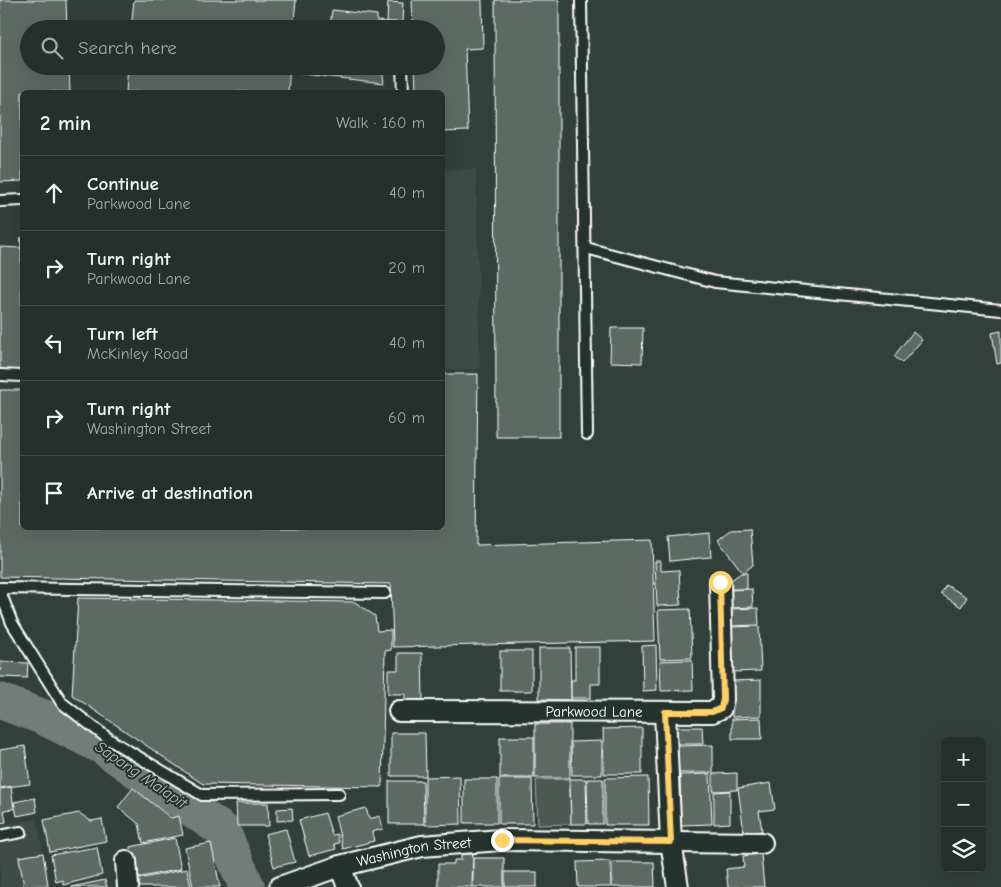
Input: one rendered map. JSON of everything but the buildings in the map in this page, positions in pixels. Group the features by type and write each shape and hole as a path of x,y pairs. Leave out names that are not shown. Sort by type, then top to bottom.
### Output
{"street":[{"name":"Parkwood Lane","path":"400,711 712,712 721,708 723,699 720,582"},
{"path":"665,712 671,842 678,887"},
{"name":"Washington Street","path":"280,887 340,866 422,846 502,840 762,843"},
{"path":"126,860 128,887"},
{"path":"340,866 348,887"}],"lane":[{"path":"581,0 586,248 587,434"},
{"path":"402,75 402,90"},
{"path":"0,201 20,200"},
{"path":"586,248 715,282 1001,310"},
{"path":"0,375 20,376"},
{"path":"340,794 202,795 110,740 62,703 12,623 0,589 385,593"},
{"path":"0,836 21,832"}],"shaded area":[{"path":"476,169 480,369 445,370 445,170"},
{"path":"569,779 571,824 538,825 536,780"},
{"path":"37,819 49,885 0,887 0,825"}],"waterway":[{"name":"Sapang Malapit","path":"0,701 43,717 103,747 222,830 247,887"}],"route":[{"path":"502,840 671,842 665,712 712,712 721,708 723,699 720,582"}]}
